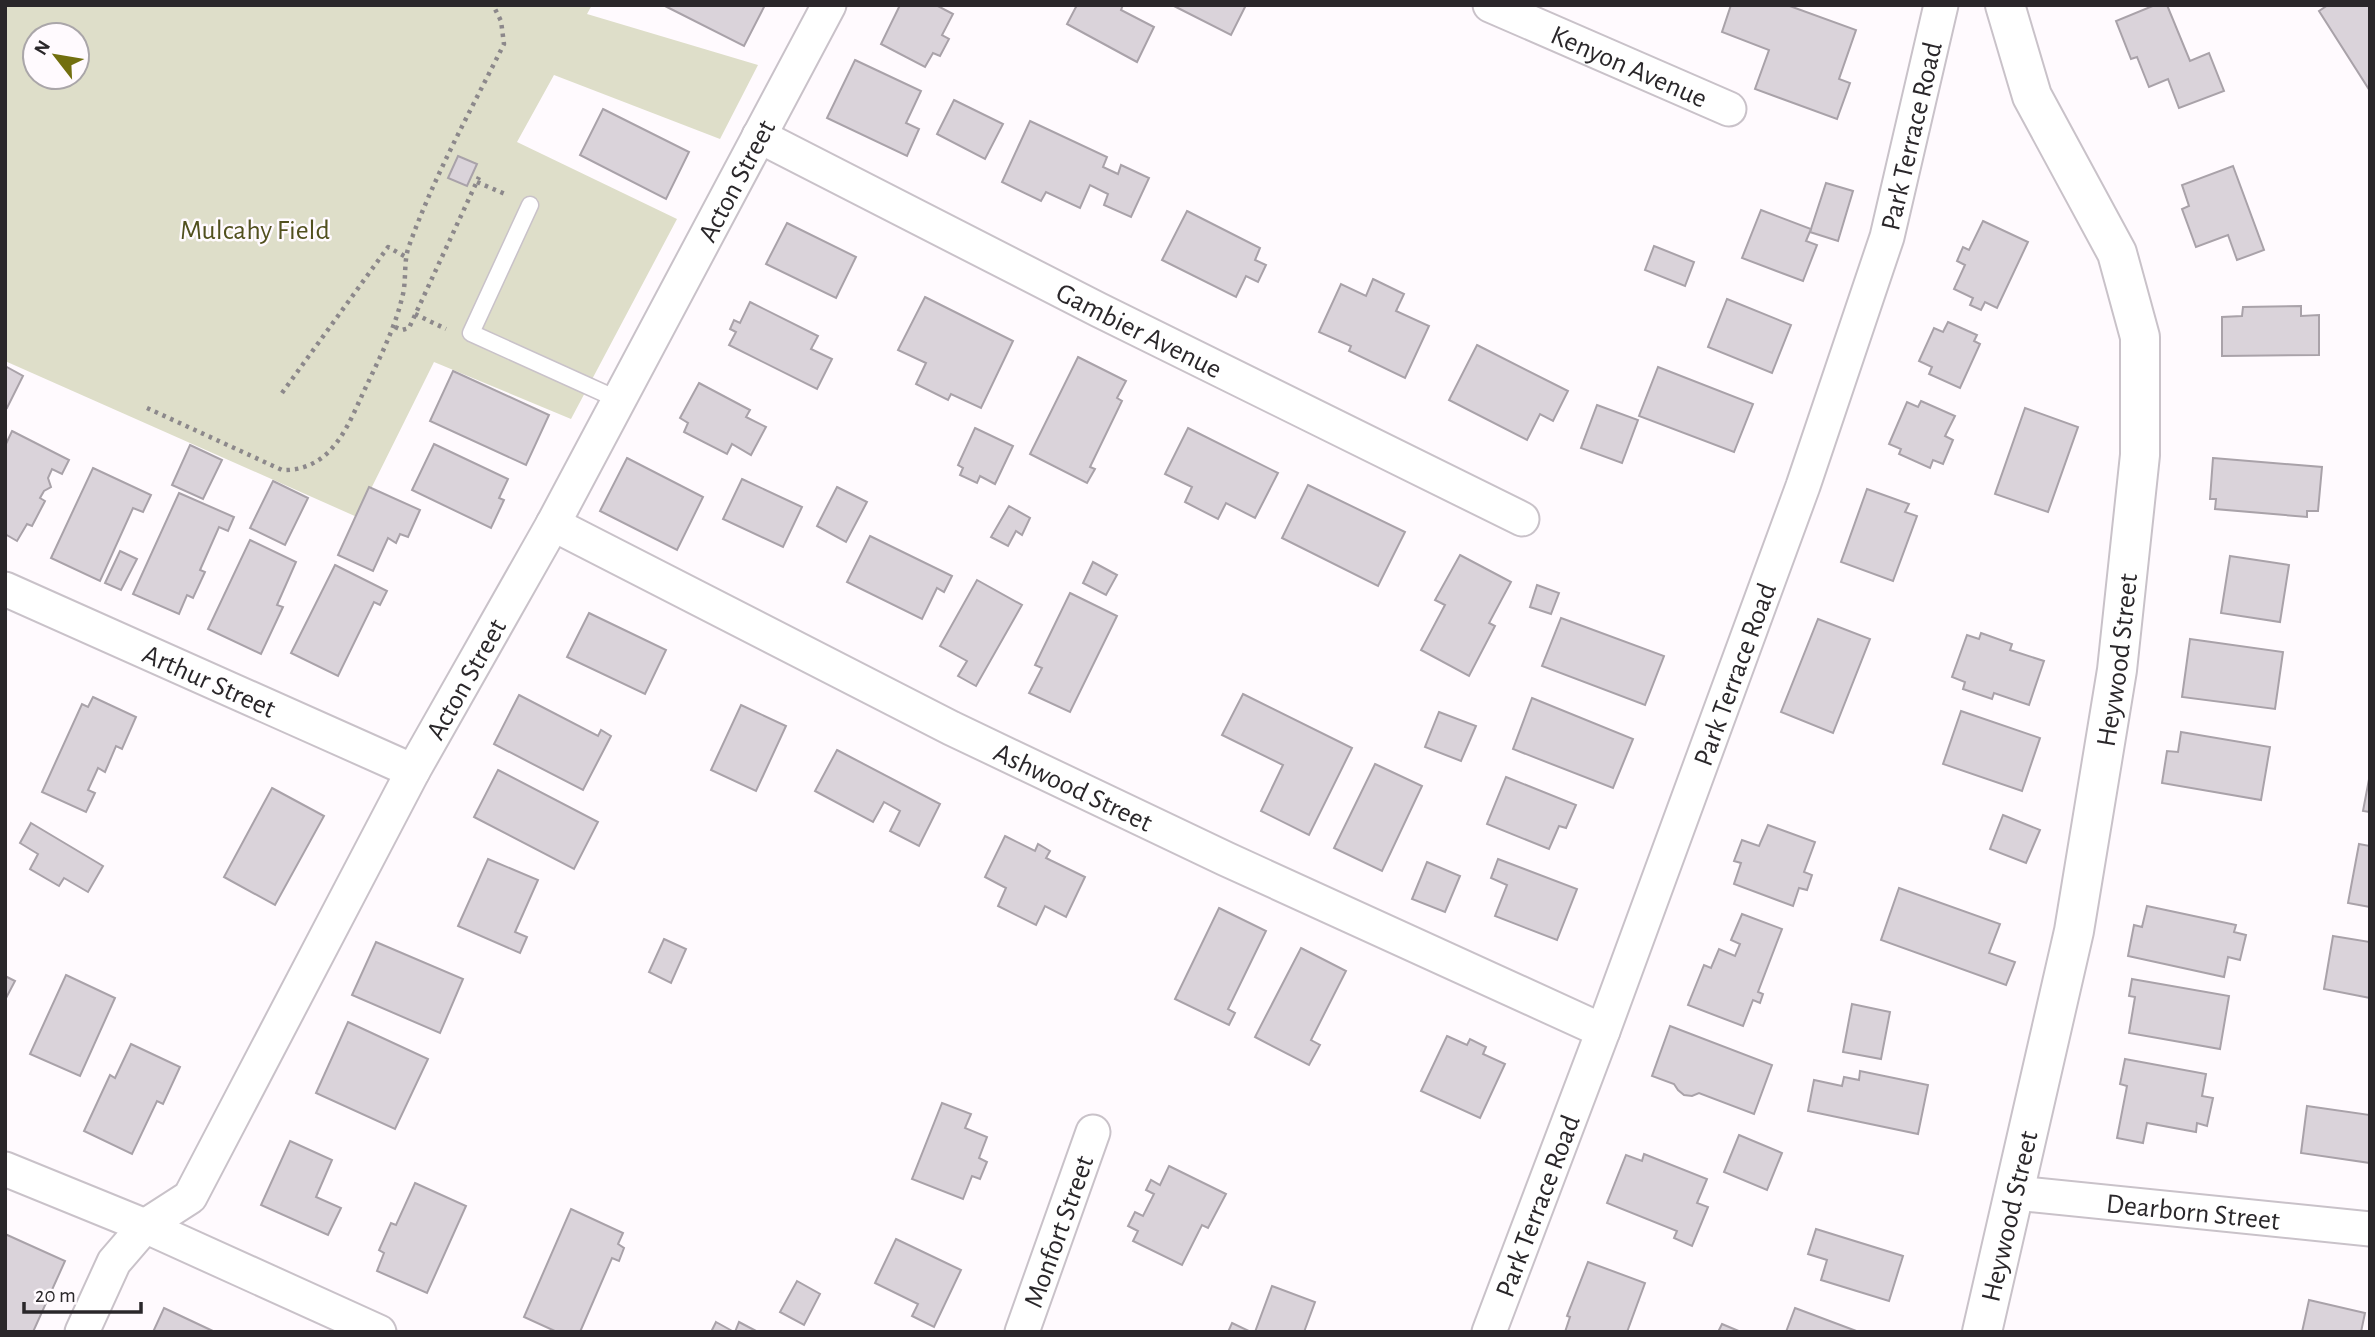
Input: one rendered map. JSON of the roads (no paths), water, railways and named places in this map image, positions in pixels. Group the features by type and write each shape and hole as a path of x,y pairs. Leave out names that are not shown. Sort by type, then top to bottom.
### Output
{"street":[{"name":"Acton Street","path":"82,1332 114,1262 145,1226 190,1197 413,771 553,524 829,5"},
{"name":"Kenyon Avenue","path":"1490,5 1729,109"},
{"name":"Park Terrace Road","path":"1489,1332 1603,1031 1803,486 1887,237 1941,5"},
{"name":"Heywood Street","path":"1982,1332 2074,931 2117,670 2140,455 2140,337 2117,253 2032,96 2005,5"},
{"name":"Gambier Avenue","path":"759,136 1099,310 1522,519"},
{"name":"Ashwood Street","path":"553,524 951,728 1226,859 1603,1031"},
{"name":"Arthur Street","path":"5,589 413,771"},
{"name":"Monfort Street","path":"1022,1332 1093,1132"},
{"path":"5,1169 145,1226 379,1332"},
{"name":"Dearborn Street","path":"2016,1193 2370,1229"}],"lane":[{"path":"530,205 471,333 619,401"}],"park label":[{"name":"Mulcahy Field","path":"255,229"}]}
